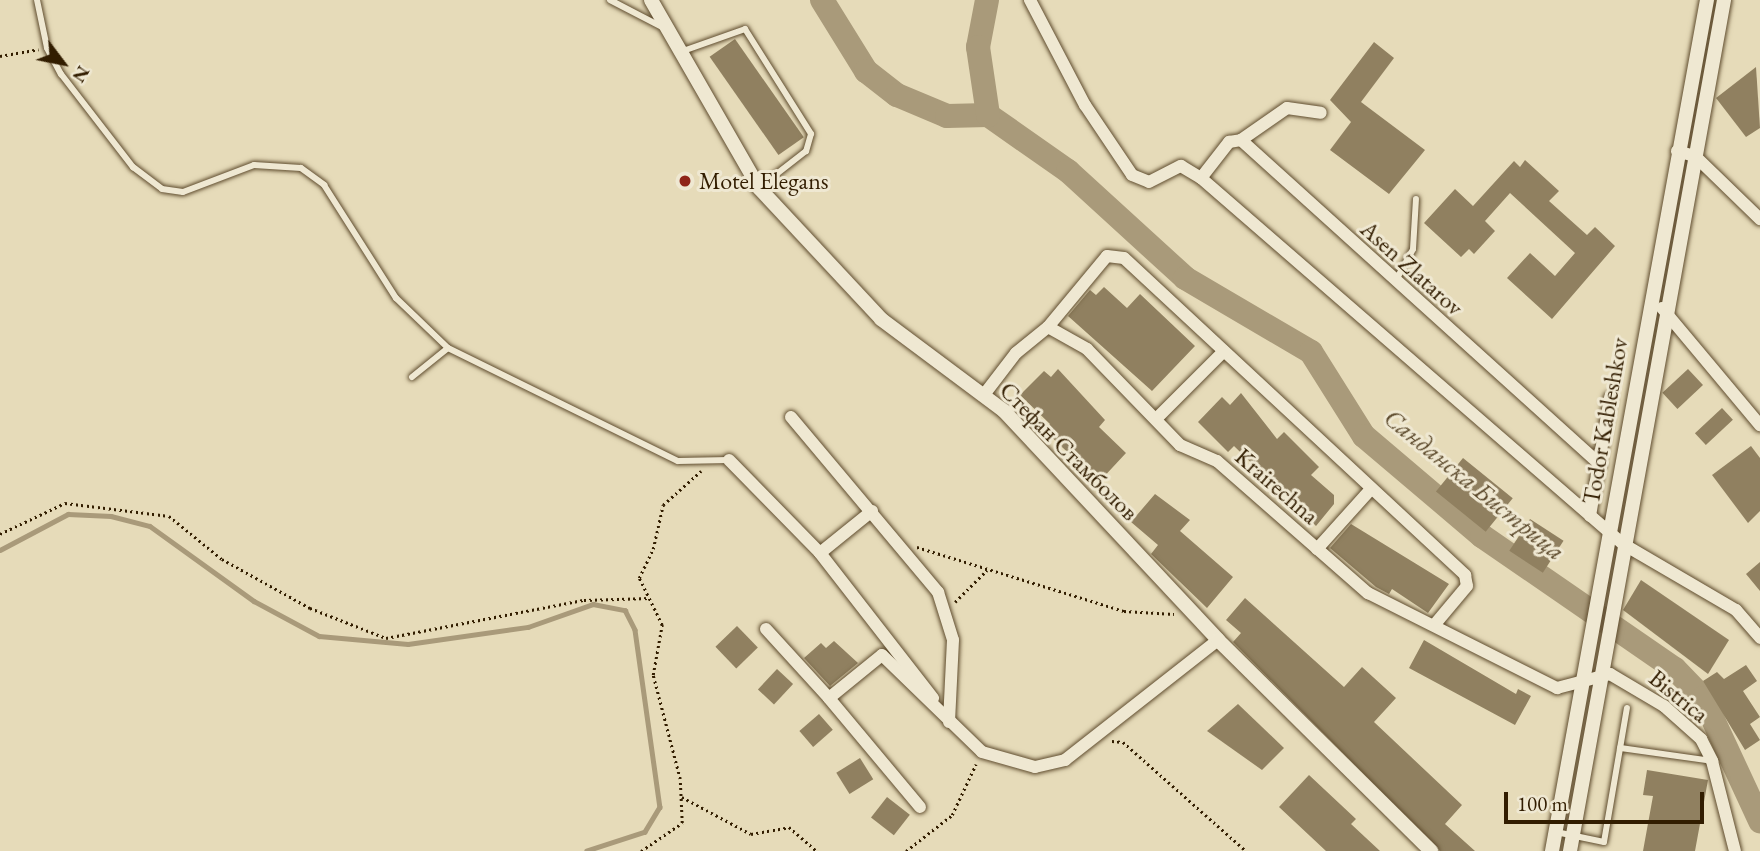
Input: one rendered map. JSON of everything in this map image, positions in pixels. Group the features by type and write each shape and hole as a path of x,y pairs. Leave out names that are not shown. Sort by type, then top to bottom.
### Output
{"street":[{"name":"Стефан Стамболов","path":"651,0 666,29 683,51 759,188 881,319 983,396 1219,640 1431,851"},
{"path":"1030,0 1132,175 1149,182 1181,166 1201,178 1623,544 1736,610 1760,638"},
{"name":"Todor Kableshkov","path":"1552,851 1649,304 1707,0"},
{"name":"Todor Kableshkov","path":"1571,844 1611,609 1724,0"},
{"path":"1201,178 1229,142 1241,140 1287,108 1321,113"},
{"name":"Asen Zlatarov","path":"1241,140 1600,464"},
{"path":"1677,151 1695,156 1760,219"},
{"path":"983,396 1016,353 1048,327 1115,254 1224,351 1468,581 1436,623"},
{"path":"1649,304 1667,309 1760,425"},
{"name":"Krairechna","path":"1048,327 1087,349 1180,445 1217,461 1368,593 1436,623 1557,688 1600,675"},
{"path":"1156,419 1224,351"},
{"path":"1590,516 1610,398"},
{"path":"791,417 896,540 947,610 954,640 950,722"},
{"path":"729,460 820,553 950,722"},
{"path":"1317,549 1371,489"},
{"path":"820,553 872,511"},
{"path":"766,629 829,698 920,807"},
{"path":"829,698 882,655 982,752 1035,766 1065,760 1219,640"},
{"name":"Bistrica","path":"1600,675 1635,686 1688,725 1712,761 1735,851"}],"lane":[{"path":"37,0 47,48 133,167 162,189 183,192 254,165 278,164 301,168 324,185 396,298 448,348 678,461 729,460"},
{"path":"610,0 666,29"},
{"path":"683,51 745,29 811,134 806,150 759,188"},
{"path":"1395,281 1413,249 1416,199"},
{"path":"412,377 448,348"},
{"path":"1556,832 1571,844 1604,842 1626,708"},
{"path":"1620,748 1712,761"}],"path":[{"path":"0,56 47,48"},
{"path":"641,851 682,824 681,797 653,675 662,625 639,578 653,549 663,505 711,460"},
{"path":"0,534 65,503 169,516 222,559 310,608 386,638 584,600 650,598"},
{"path":"896,540 1124,611 1195,615"},
{"path":"947,610 987,569"},
{"path":"1095,738 1123,742 1246,851"},
{"path":"906,851 952,815 982,752"},
{"path":"681,797 751,834 789,827 817,851"}],"building":[{"path":"735,39 804,137 778,155 710,57"},
{"path":"1374,42 1394,58 1361,102 1425,150 1389,194 1330,150 1351,122 1330,100"},
{"path":"1756,67 1760,128 1746,137 1716,98"},
{"path":"1525,160 1559,191 1549,201 1587,235 1595,227 1615,246 1552,319 1507,278 1530,253 1555,276 1575,253 1510,193 1485,221 1495,231 1474,254 1469,249 1461,257 1424,223 1455,189 1473,206 1514,161 1520,167"},
{"path":"1104,287 1127,308 1140,294 1195,346 1152,391 1068,316 1090,290 1096,295"},
{"path":"1058,369 1105,420 1099,427 1126,453 1099,482 1044,430 1050,424 1020,395 1044,371 1051,377"},
{"path":"1688,369 1703,385 1677,409 1662,393"},
{"path":"1241,393 1277,439 1284,432 1319,467 1311,475 1334,495 1334,504 1316,526 1234,446 1228,452 1198,422 1222,397 1230,405"},
{"path":"1722,408 1733,420 1706,445 1695,433"},
{"path":"1751,446 1760,458 1760,511 1748,523 1712,475"},
{"path":"1463,458 1513,498 1486,532 1436,491"},
{"path":"1155,494 1190,520 1180,531 1233,577 1207,608 1151,554 1158,545 1131,522"},
{"path":"1530,519 1564,541 1543,573 1509,551"},
{"path":"1351,524 1449,584 1428,613 1392,589 1389,594 1376,587 1330,548"},
{"path":"1760,562 1760,591 1746,574"},
{"path":"1641,580 1729,640 1708,674 1623,610"},
{"path":"1245,598 1344,687 1362,667 1396,698 1374,722 1462,805 1445,824 1475,851 1440,851 1233,642 1241,633 1226,620"},
{"path":"737,626 758,648 736,668 715,647"},
{"path":"1424,640 1516,694 1518,689 1531,696 1515,725 1409,668"},
{"path":"834,641 858,663 830,686 804,658 821,643 826,648"},
{"path":"1746,665 1757,681 1743,691 1760,717 1750,724 1760,740 1745,750 1703,681 1717,672 1724,679"},
{"path":"777,669 793,684 774,704 758,689"},
{"path":"1238,704 1284,748 1262,770 1207,731"},
{"path":"819,714 833,730 813,747 799,731"},
{"path":"860,758 873,779 850,794 836,773"},
{"path":"1647,770 1708,780 1695,851 1643,851 1653,796 1643,795"},
{"path":"1309,775 1356,819 1351,824 1380,851 1326,851 1279,807"},
{"path":"887,797 910,815 894,835 871,817"}],"waterway":[{"name":"Санданска Бистрица","path":"822,0 866,71 897,95 947,116 988,115 1068,171 1185,278 1311,352 1364,436 1482,536 1675,669 1703,698 1760,821"},
{"name":"Санданска Бистрица","path":"987,0 978,47 988,115"},
{"path":"0,550 68,514 111,516 150,526 254,601 319,636 408,644 528,627 593,604 625,610 635,630 660,807 645,832 587,851"}],"place":[{"name":"Motel Elegans","path":"685,181"}]}
